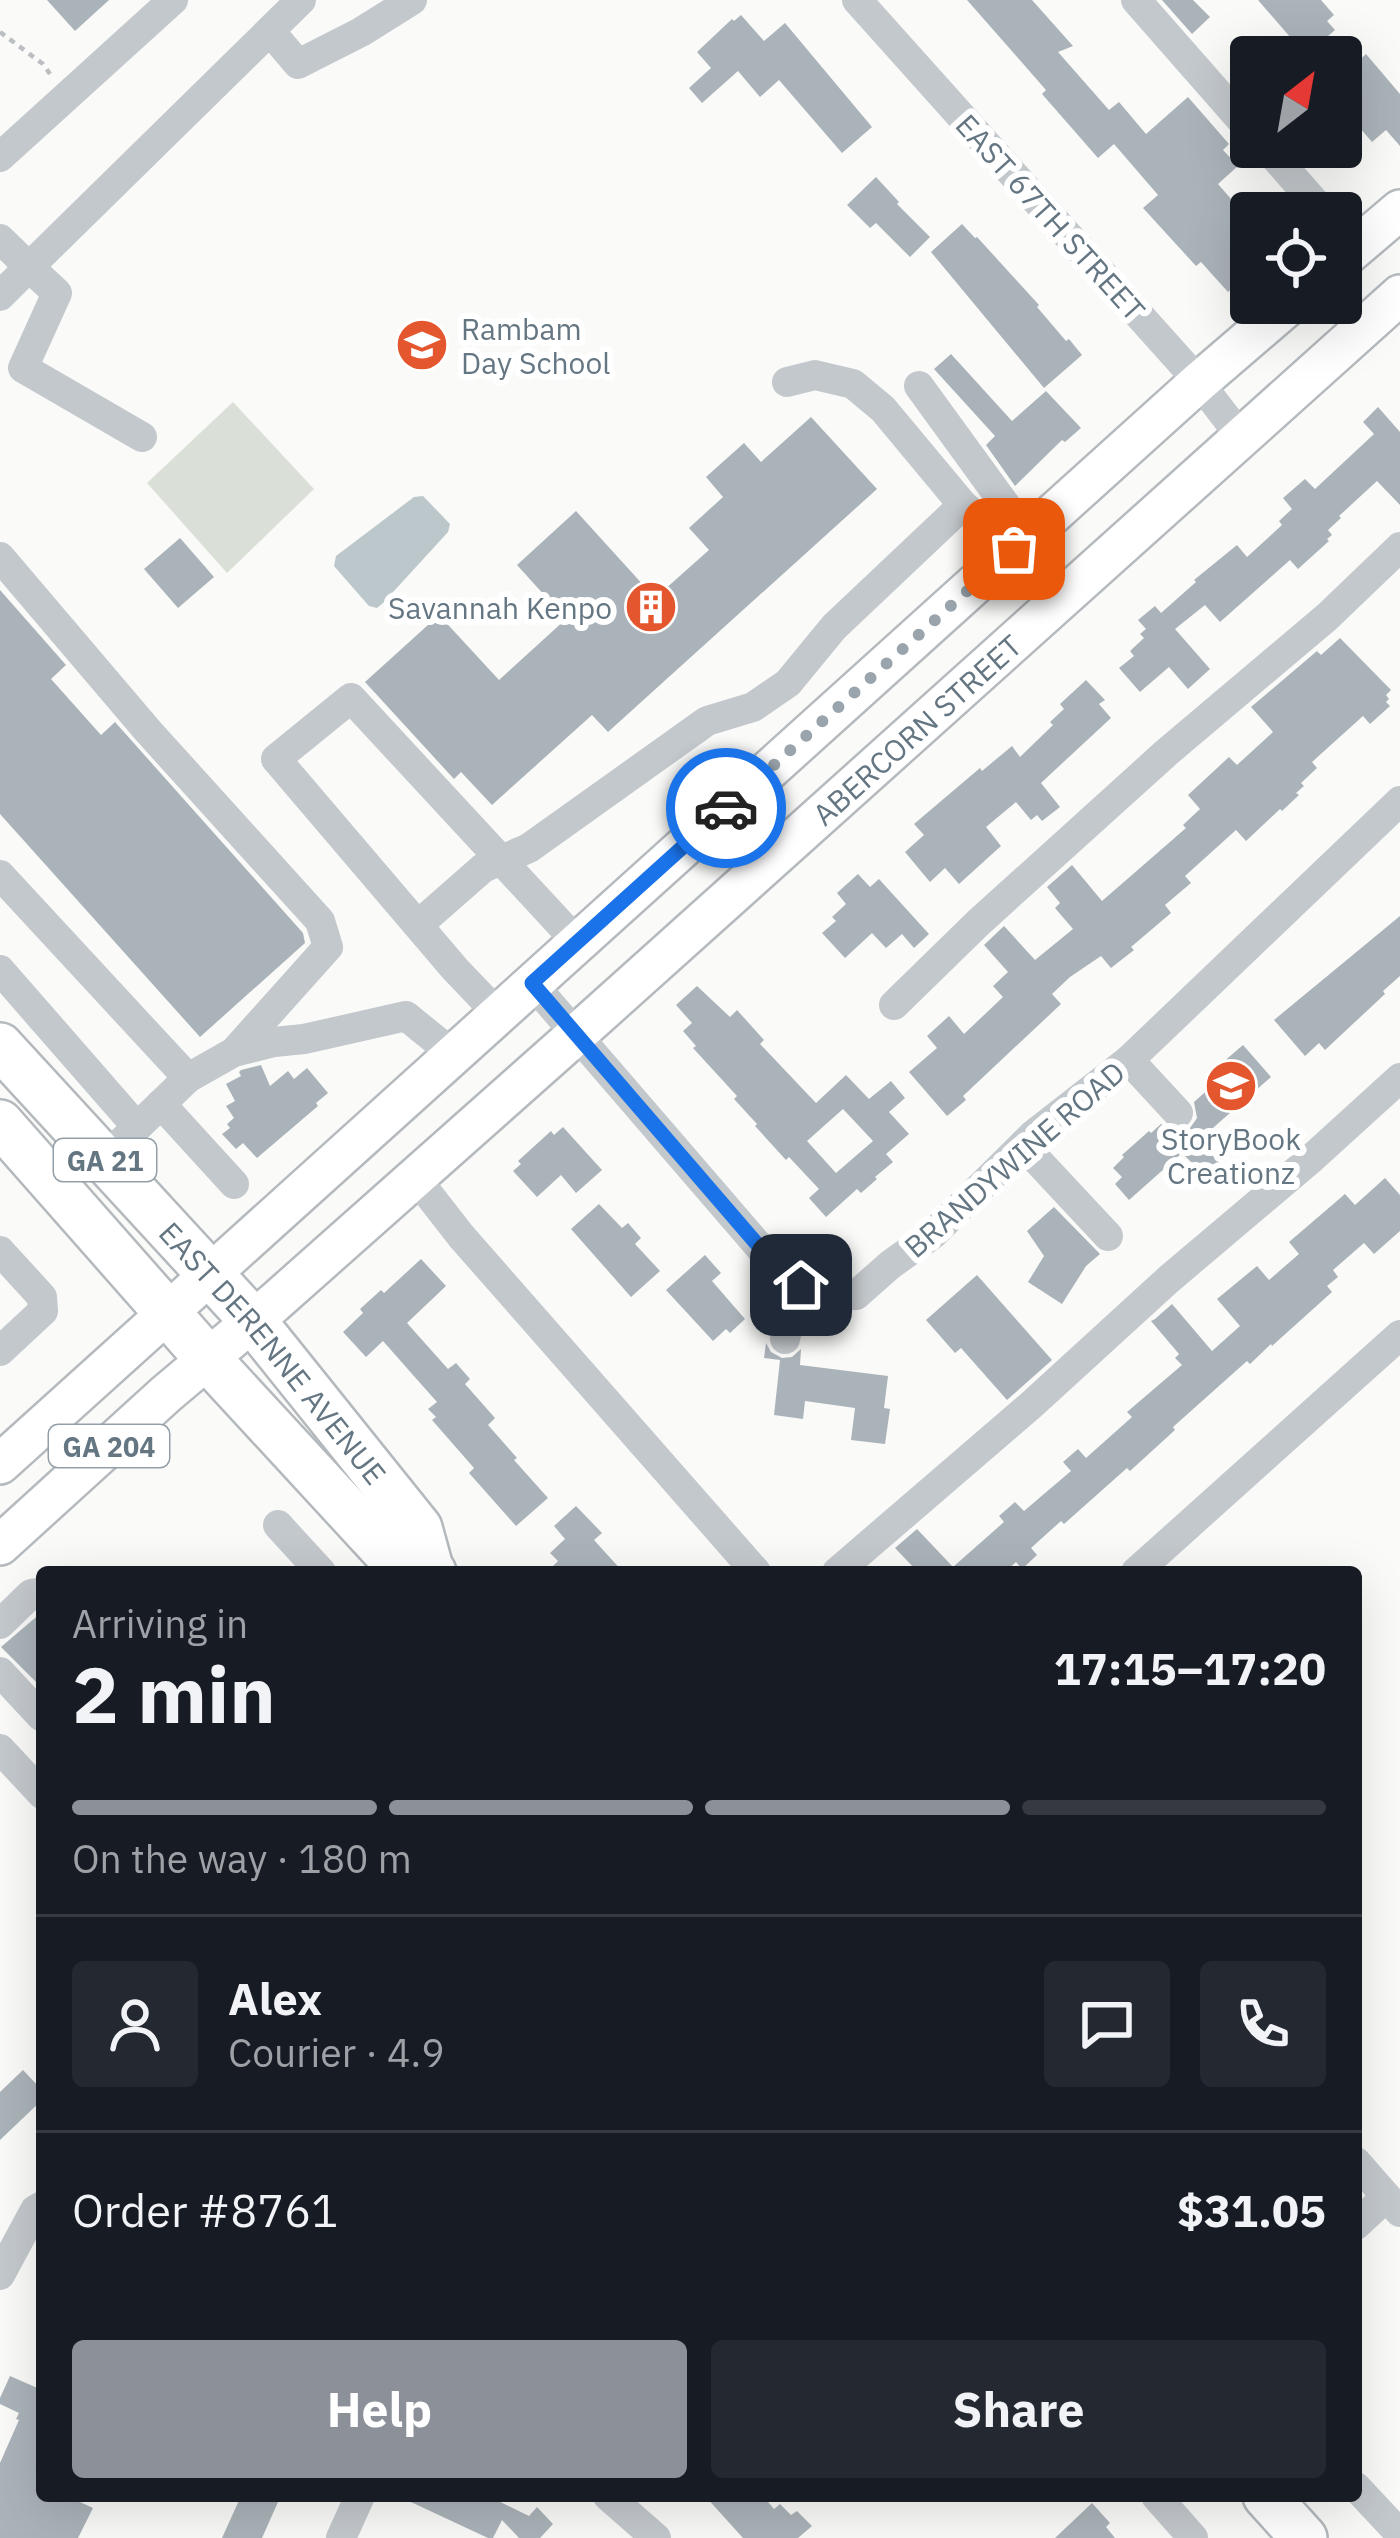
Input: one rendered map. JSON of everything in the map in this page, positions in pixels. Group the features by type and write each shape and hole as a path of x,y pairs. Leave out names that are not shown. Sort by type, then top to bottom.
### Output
{"highway":[{"name":"EAST DERENNE AVENUE","path":"0,1046 253,1321 419,1528 430,1566"},
{"name":"EAST DERENNE AVENUE","path":"0,1123 386,1552 421,1566"},
{"path":"1271,2502 1304,2538"},
{"path":"1307,2502 1316,2538"}],"main road":[{"path":"1362,236 1400,210"},
{"name":"ABERCORN STREET","path":"0,1545 1400,296"},
{"path":"211,1274 1267,324"},
{"name":"GA 204","path":"0,1464 211,1274"}],"street":[{"path":"0,157 173,0"},
{"path":"0,296 302,0"},
{"path":"270,31 298,64 412,0"},
{"name":"EAST 67TH STREET","path":"856,0 1199,382 1241,436"},
{"path":"1136,0 1230,106"},
{"path":"1284,168 1306,192"},
{"path":"0,239 57,293 23,368 142,437"},
{"path":"787,382 815,375 853,383 883,409 963,505 1021,543"},
{"path":"919,386 1021,543"},
{"path":"418,926 483,868 529,848 707,721 753,707 788,683 834,627 963,505"},
{"path":"894,1005 995,907 1327,617 1400,547"},
{"path":"0,557 148,731 320,921 328,947 234,1052"},
{"path":"498,1014 276,759 351,698 578,943"},
{"name":"BRANDYWINE ROAD","path":"801,1285 829,1296 856,1295 933,1234 1023,1144 1129,1060 1400,801"},
{"path":"0,875 188,1078"},
{"path":"0,970 137,1127"},
{"path":"532,983 775,1265 801,1285 785,1339"},
{"path":"104,1159 188,1078 234,1052 406,1016 452,1054"},
{"path":"1129,1060 1178,1113"},
{"path":"844,1566 1400,1078"},
{"path":"161,1104 234,1184"},
{"path":"1023,1144 1108,1236"},
{"path":"416,1177 461,1236 751,1566"},
{"path":"0,1351 43,1311 42,1297 4,1265"},
{"path":"1143,1566 1400,1335"},
{"path":"278,1525 316,1566"},
{"path":"0,1624 36,1593"},
{"path":"0,1672 36,1710"},
{"path":"36,1719 0,1749 36,1788"},
{"path":"1362,2169 1393,2204 1362,2222"},
{"path":"0,2275 36,2209"},
{"path":"1362,2493 1400,2534"},
{"path":"341,2538 358,2502"},
{"path":"615,2502 656,2538"},
{"path":"1161,2502 1193,2538"}],"path":[{"path":"0,32 43,64 67,98"}],"shaded area":[{"path":"233,402 314,489 227,573 147,483"},
{"path":"423,496 450,524 448,532 383,603 377,608 369,606 334,566 336,556 414,497"}],"building":[{"path":"47,0 109,0 75,31"},
{"path":"967,0 1032,0 1073,46 1058,52 1109,110 1119,102 1146,134 1188,97 1229,144 1223,150 1230,157 1230,168 1236,168 1218,184 1230,198 1228,292 1201,262 1196,266 1143,208 1158,195 1114,144 1098,158 1042,94 1046,90"},
{"path":"1162,0 1193,0 1210,17 1192,34"},
{"path":"1258,0 1321,0 1334,15 1327,21 1335,30 1328,36 1289,36"},
{"path":"741,15 764,41 785,23 872,127 842,153 779,80 760,97 738,71 702,103 689,88 711,68 697,52"},
{"path":"1366,54 1400,94 1400,146 1386,130 1372,142 1362,130 1362,58"},
{"path":"876,177 930,237 910,257 876,223 870,228 847,205"},
{"path":"962,224 1082,355 1044,388 931,252"},
{"path":"951,354 1012,421 1046,391 1081,428 1015,486 986,445 995,436 934,369"},
{"path":"1378,407 1400,432 1400,505 1377,481 1339,516 1328,530 1329,541 1298,569 1290,560 1220,622 1205,605 1175,629 1210,669 1188,689 1169,667 1140,692 1119,668 1134,656 1130,651 1144,638 1140,634 1146,629 1138,620 1155,606 1161,613 1237,545 1247,557 1282,525 1279,521 1292,509 1283,498 1305,479 1315,489 1374,434 1363,422"},
{"name":"Savannah Kenpo","path":"811,417 877,489 608,732 592,715 492,805 461,772 454,779 365,682 439,615 499,680 566,619 517,565 576,511 655,598 709,550 689,528 723,497 706,477 744,443 761,462"},
{"path":"180,538 214,577 178,608 144,569"},
{"path":"0,590 66,665 51,679 101,735 115,722 303,933 305,943 200,1037 0,814"},
{"path":"1340,638 1391,690 1386,695 1390,706 1370,724 1363,716 1312,762 1317,768 1301,783 1299,795 1246,841 1236,830 1185,876 1191,883 1165,905 1171,913 1131,947 1134,950 1111,968 1101,956 1070,977 1052,994 1061,1004 947,1116 909,1072 937,1048 927,1036 949,1016 964,1034 1003,997 993,986 1008,972 984,945 1004,926 1035,960 1073,929 1055,908 1060,903 1047,887 1072,865 1102,901 1186,828 1183,825 1200,809 1188,795 1229,757 1237,765 1273,732 1251,707 1317,651 1321,655"},
{"path":"1086,680 1105,700 1099,704 1111,718 1041,783 1060,807 1042,821 1037,815 1031,820 1016,802 986,827 1001,846 959,884 945,868 930,882 905,852 924,835 914,824 1012,746 1020,757 1053,725 1050,722 1064,709 1060,704"},
{"path":"858,874 870,887 879,879 929,934 914,948 902,934 886,948 872,933 845,958 822,933 846,904 837,893"},
{"path":"1400,916 1400,976 1325,1050 1319,1043 1305,1056 1274,1020"},
{"path":"697,986 730,1017 737,1010 764,1040 760,1044 816,1103 846,1075 869,1099 891,1081 905,1098 889,1112 909,1134 886,1154 893,1162 861,1193 857,1189 826,1217 809,1198 819,1189 755,1126 734,1099 737,1096 693,1048 683,1031 692,1023 676,1005","holes":["843,1109 873,1141 836,1173 807,1141"]},
{"path":"1243,1045 1271,1077 1198,1141 1227,1170 1213,1184 1182,1153 1129,1200 1115,1184 1122,1177 1113,1168 1122,1155 1161,1124 1173,1132 1190,1128 1197,1118 1194,1102 1229,1071 1222,1063"},
{"path":"261,1065 270,1086 288,1071 294,1079 307,1068 328,1093 257,1158 243,1143 236,1149 222,1134 234,1118 226,1106 235,1101 226,1084 241,1076 241,1070"},
{"path":"563,1127 602,1170 576,1193 561,1175 537,1197 513,1171 551,1131 554,1135"},
{"path":"1385,1178 1400,1195 1400,1231 1374,1254 1364,1243 1333,1270 1338,1277 1327,1286 1332,1292 1250,1364 1247,1361 1130,1471 1127,1468 1064,1524 1061,1521 1031,1548 1037,1555 1025,1566 1016,1562 1012,1566 954,1566 1004,1522 999,1516 1015,1502 1024,1511 1071,1471 1063,1462 1078,1449 1086,1458 1132,1417 1127,1412 1182,1365 1175,1358 1179,1354 1151,1321 1172,1304 1212,1351 1240,1326 1217,1299 1257,1266 1269,1280 1299,1254 1289,1242 1345,1194 1355,1205"},
{"path":"599,1204 622,1228 628,1223 641,1238 635,1244 660,1271 631,1297 571,1229"},
{"path":"1054,1207 1100,1254 1086,1266 1062,1304 1028,1282 1044,1256 1027,1231"},
{"path":"705,1255 721,1273 712,1281 745,1319 713,1341 666,1290"},
{"path":"421,1259 446,1286 407,1323 448,1369 456,1363 470,1379 465,1384 495,1418 488,1425 548,1498 516,1526 469,1473 474,1468 432,1420 436,1417 428,1409 437,1402 383,1341 366,1357 343,1332 363,1313 360,1309"},
{"path":"977,1275 1052,1360 1007,1400 961,1348 955,1353 926,1320"},
{"path":"766,1343 782,1358 801,1349 800,1365 888,1376 885,1444 851,1440 855,1408 805,1401 803,1419 774,1415 780,1360 764,1358"},
{"path":"576,1506 602,1533 594,1540 618,1566 553,1566 558,1561 550,1553 565,1539 554,1526"},
{"path":"917,1529 952,1566 912,1566 895,1548"},
{"path":"36,1617 36,1682 1,1647"},
{"path":"23,2070 36,2084 36,2106 0,2140 0,2092"},
{"path":"10,2376 36,2387 36,2502 80,2502 93,2508 78,2538 0,2538 0,2463 19,2413 0,2404"},
{"path":"238,2502 278,2502 262,2538 222,2538"},
{"path":"411,2502 500,2502 529,2516 537,2507 553,2524 540,2538 519,2538 502,2520 493,2538"},
{"path":"710,2502 768,2502 774,2509 780,2504 791,2515 797,2511 812,2526 798,2538 743,2538"},
{"path":"1092,2503 1110,2523 1106,2527 1115,2538 1055,2538"}],"way so far":[{"path":"726,808 1014,549"}],"place":[{"name":"Rambam Day School","path":"422,345"},
{"name":"Savannah Kenpo","path":"651,607"},
{"name":"StoryBook Creationz","path":"1231,1086"}],"route":[{"path":"726,808 532,983 775,1265 801,1285"}]}
